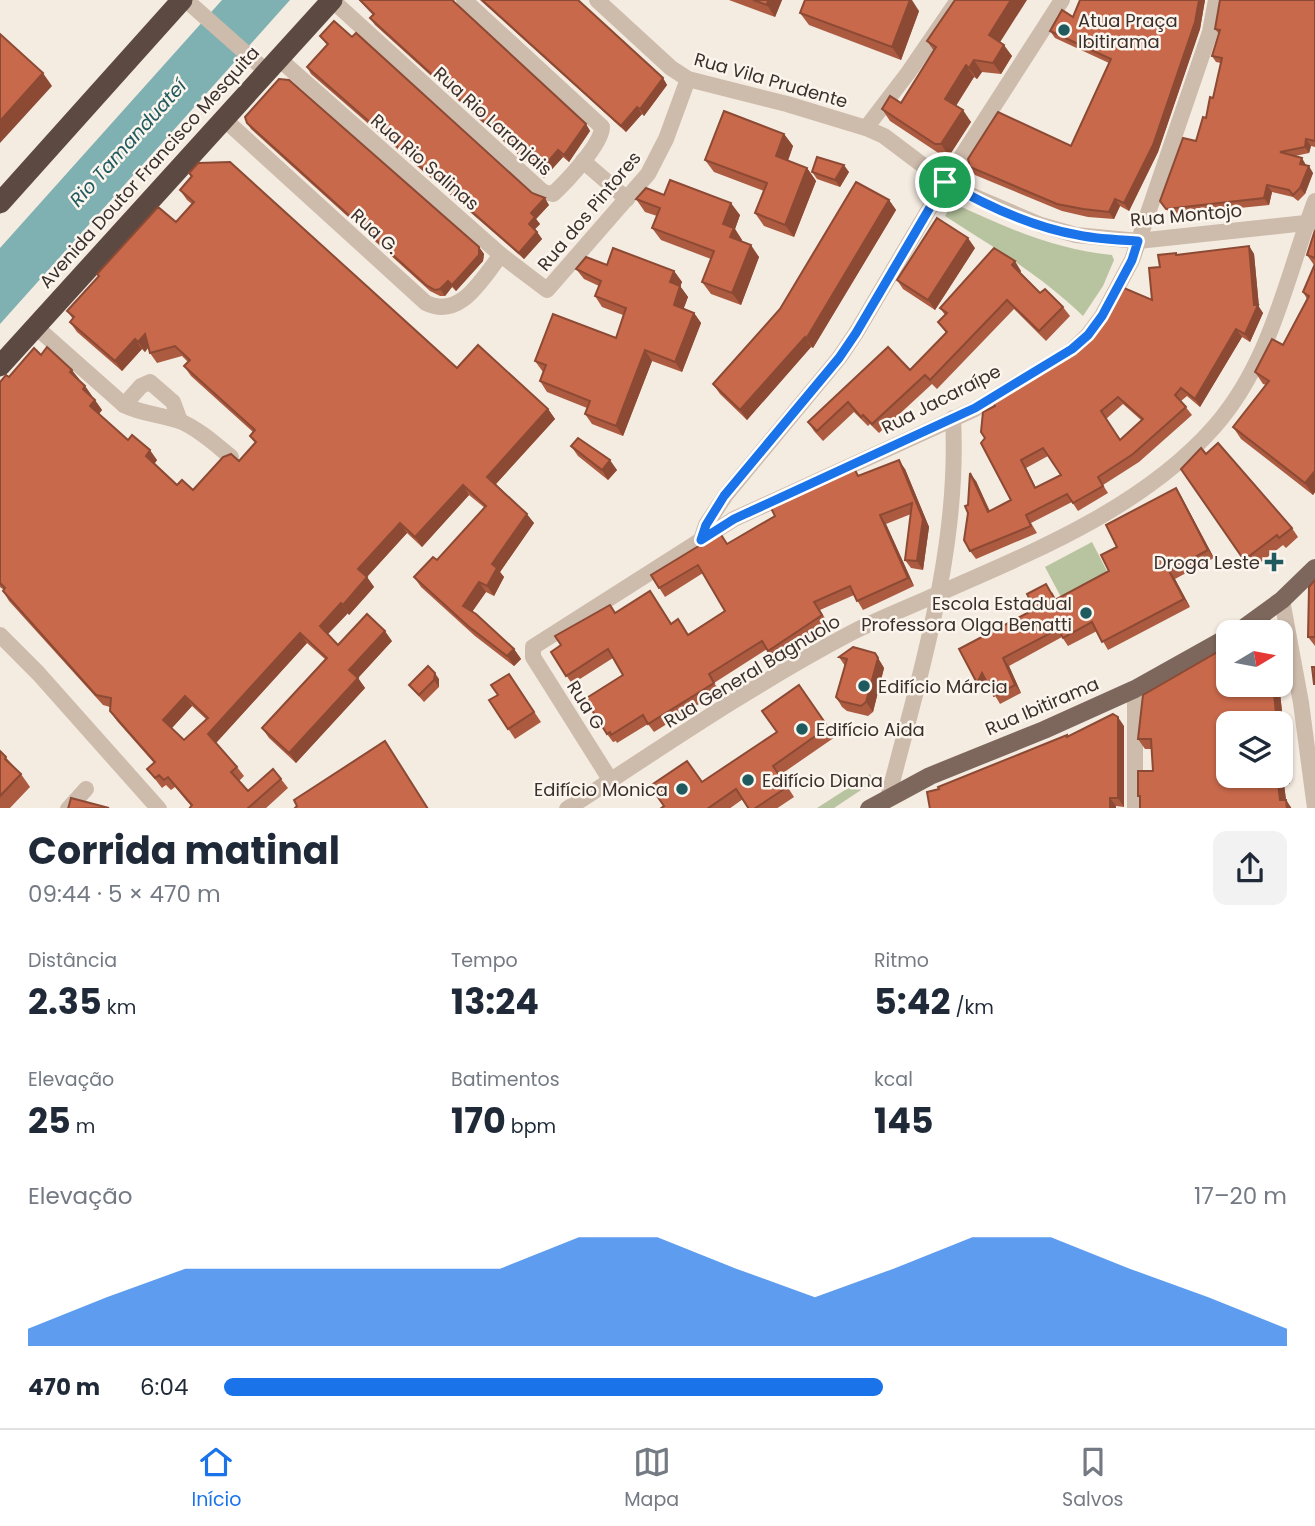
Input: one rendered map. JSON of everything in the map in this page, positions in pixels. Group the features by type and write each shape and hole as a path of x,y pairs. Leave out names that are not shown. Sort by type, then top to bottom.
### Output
{"highway":[{"path":"0,203 184,0"},
{"name":"Avenida Doutor Francisco Mesquita","path":"0,366 224,119 266,62 332,0"}],"main road":[{"path":"1254,620 1282,600 1315,568"},
{"name":"Rua Ibitirama","path":"869,808 887,803 930,776 1044,730 1135,689 1216,644"}],"street":[{"name":"Rua Rio Salinas","path":"184,0 266,62 501,255 549,290"},
{"name":"Rua Rio Laranjais","path":"332,0 546,194 553,194 583,161 601,135 600,124 464,0"},
{"name":"Rua Vila Prudente","path":"597,0 671,68 688,79 787,104 884,135 945,182"},
{"path":"866,128 958,0"},
{"path":"701,540 706,525 724,496 839,358 856,333 945,182 1062,0"},
{"name":"Rua Jacaraípe","path":"531,650 744,514 975,408 1072,349 1088,335 1102,316 1132,260 1203,53 1216,0"},
{"name":"Rua dos Pintores","path":"549,290 627,199 657,159 688,79"},
{"name":"Rua G.","path":"224,119 426,303 443,309 458,304 501,255"},
{"path":"583,161 627,199"},
{"name":"Rua Montojo","path":"945,182 1010,214 1076,235 1138,241 1311,222"},
{"name":"Rua General Bagnuolo","path":"567,808 790,667 853,632 1057,539 1124,501 1178,464 1216,425 1243,389 1270,336 1311,222 1315,201"},
{"path":"36,327 124,405 152,416 180,421 232,457"},
{"path":"124,405 141,386 150,382 173,402 180,421"},
{"path":"887,803 940,594 954,485 953,418"},
{"path":"1282,600 1297,678 1315,808"},
{"path":"0,635 38,673 159,808"},
{"name":"Rua G","path":"531,650 611,781"},
{"path":"1135,689 1135,808"},
{"path":"68,808 86,789"}],"green space":[{"path":"953,203 1050,243 1112,255 1114,260 1103,286 1083,316 1034,275 945,216"},
{"path":"1092,542 1109,575 1062,599 1045,567"},
{"path":"870,774 873,782 834,808 817,808"}],"water":[{"name":"Rio Tamanduateí","path":"222,0 290,0 0,324 0,248"}],"building":[{"path":"360,0 452,0 586,124 564,155 558,150 539,172 370,18 374,14"},
{"path":"482,0 578,0 663,78 640,109 637,107 621,126"},
{"path":"753,0 768,0 767,5"},
{"path":"805,0 910,0 892,47 800,13"},
{"path":"955,0 1011,0 989,35 1004,45 993,63 974,60 969,68 966,65 945,99 963,110 941,144 935,144 882,109 890,96 901,103 936,47 927,41"},
{"path":"1080,0 1199,0 1195,22 1153,145 1124,203 1115,199 1109,212 1057,204 970,167 968,159 998,112 1071,146 1111,59 1050,31 1062,10 1073,17"},
{"path":"1220,0 1315,0 1315,141 1306,139 1305,147 1280,152 1302,158 1300,164 1309,166 1300,188 1293,195 1289,190 1267,185 1264,198 1166,209 1160,201 1183,138 1196,141 1203,117 1206,118 1210,97 1213,98 1222,58 1212,56 1220,30 1215,29"},
{"path":"334,21 352,37 356,33 532,193 545,198 531,213 535,217 529,224 537,232 519,253 307,67 328,44 320,36"},
{"path":"0,34 43,73 0,121"},
{"path":"279,79 289,80 479,247 479,255 452,285 448,281 435,290 426,285 247,123 245,117"},
{"path":"724,111 784,134 776,156 807,168 785,225 755,213 767,183 705,160"},
{"path":"817,157 844,165 835,180 812,172"},
{"path":"230,162 457,368 478,345 548,409 487,477 527,514 492,564 497,568 487,586 479,582 463,606 476,614 514,649 507,656 468,626 414,577 433,557 437,560 486,506 463,485 415,537 400,523 358,569 367,577 320,626 338,645 367,614 385,631 349,670 358,678 289,753 262,728 327,658 300,633 208,734 237,767 231,772 248,791 273,769 281,779 248,808 190,808 192,805 168,777 164,780 159,775 155,778 147,769 155,762 110,711 111,698 96,695 3,591 5,588 0,583 0,382 6,375 9,377 34,348 41,355 47,347 72,370 70,372 85,386 83,389 95,400 90,406 128,440 132,435 150,450 146,456 177,485 182,480 193,490 223,457 231,454 239,461 256,442 250,436 255,430 184,366 190,360 175,346 150,353 145,334 138,342 135,339 115,361 70,322 74,317 67,311 158,207 176,222 194,202 180,190 192,176 189,173 198,163","holes":["185,696 208,718 184,740 163,720"]},
{"path":"670,180 731,203 723,224 734,228 730,237 751,245 732,293 702,282 714,251 652,228 660,208 636,199 646,188 664,195"},
{"path":"856,182 889,200 806,339 805,337 740,410 713,384 780,309"},
{"path":"937,218 968,238 928,300 897,280"},
{"path":"1315,230 1315,258 1307,255"},
{"path":"1249,246 1254,305 1258,305 1245,334 1236,329 1195,399 1181,388 1175,395 1186,407 1133,454 1098,477 1103,486 1073,503 1067,494 1026,515 1031,526 970,551 964,540 970,473 988,512 1011,500 981,443 985,438 981,432 983,412 995,406 992,401 1069,355 1087,340 1103,323 1124,288 1152,300 1149,268 1160,267 1158,255","holes":["1118,397 1143,419 1120,440 1101,411","1043,448 1061,475 1035,488 1021,460"]},
{"path":"613,248 674,271 670,282 680,286 674,305 694,313 675,362 645,350 616,426 585,414 590,401 540,381 546,365 535,361 553,314 616,338 626,308 595,296 601,281 576,269 586,257 607,265"},
{"path":"994,248 1015,261 1012,265 1040,293 1045,289 1063,307 1039,331 1007,300 930,380 925,375 872,424 863,415 861,417 848,402 817,431 808,422 888,347 910,370 947,332 938,322 947,313 940,308"},
{"path":"1315,264 1315,471 1305,483 1233,427 1269,381 1255,372 1272,339 1283,345 1309,296 1303,292"},
{"path":"578,438 610,460 602,470 571,446"},
{"path":"1218,443 1292,528 1279,538 1277,535 1244,560 1181,469 1201,448 1206,454"},
{"path":"899,460 923,519 917,561 905,560 912,503 880,515 908,578 857,601 850,586 814,602 822,615 768,651 762,641 709,674 714,683 648,724 643,715 611,735 610,732 607,734 585,699 623,675 608,649 566,676 551,652 561,645 555,636 610,605 615,613 650,591 671,624 678,619 688,635 725,611 698,565 659,588 651,575 720,533 727,544 775,516 769,504 853,466 858,476"},
{"path":"1176,488 1208,550 1169,571 1184,599 1102,642 1092,622 1063,638 1058,629 1003,658 1015,685 994,696 982,673 977,683 959,649 1035,609 1027,594 1046,584 1055,600 1109,571 1101,555 1117,547 1106,525"},
{"path":"1315,580 1315,637 1308,637 1309,587"},
{"path":"853,647 875,653 878,658 866,702 861,706 840,701 836,697 847,659 839,657"},
{"path":"1216,653 1216,697 1274,697 1276,711 1216,711 1216,788 1279,788 1280,800 1286,800 1287,808 1140,808 1138,771 1153,771 1151,739 1138,739 1143,695"},
{"path":"428,666 435,673 434,680 419,695 409,685"},
{"path":"1312,667 1315,667 1315,684 1314,684"},
{"path":"509,674 534,712 508,729 489,700 498,695 491,685"},
{"path":"799,685 828,727 773,766 787,787 756,808 748,808 736,789 708,808 661,808 664,806 650,786 687,761 702,782 777,732 762,711"},
{"path":"1113,714 1118,717 1118,798 1110,798 1110,808 930,808 927,792 1067,737"},
{"path":"385,741 427,808 295,808 297,806 294,800"},
{"path":"0,751 21,774 0,796"},
{"path":"71,798 109,808 68,808"}],"place":[{"name":"Atua Praça Ibitirama","path":"1064,30"},
{"name":"Droga Leste","path":"1274,562"},
{"name":"Escola Estadual Professora Olga Benatti","path":"1086,613"},
{"name":"Edifício Márcia","path":"864,686"},
{"name":"Edifício Aida","path":"802,729"},
{"name":"Edifício Diana","path":"748,780"},
{"name":"Edifício Monica","path":"682,789"}],"route":[{"path":"945,182 1010,214 1041,225 1076,235 1138,241 1132,260 1102,316 1088,335 1072,349 975,408 734,519 701,540 706,525 724,496 839,358 945,182"}]}
